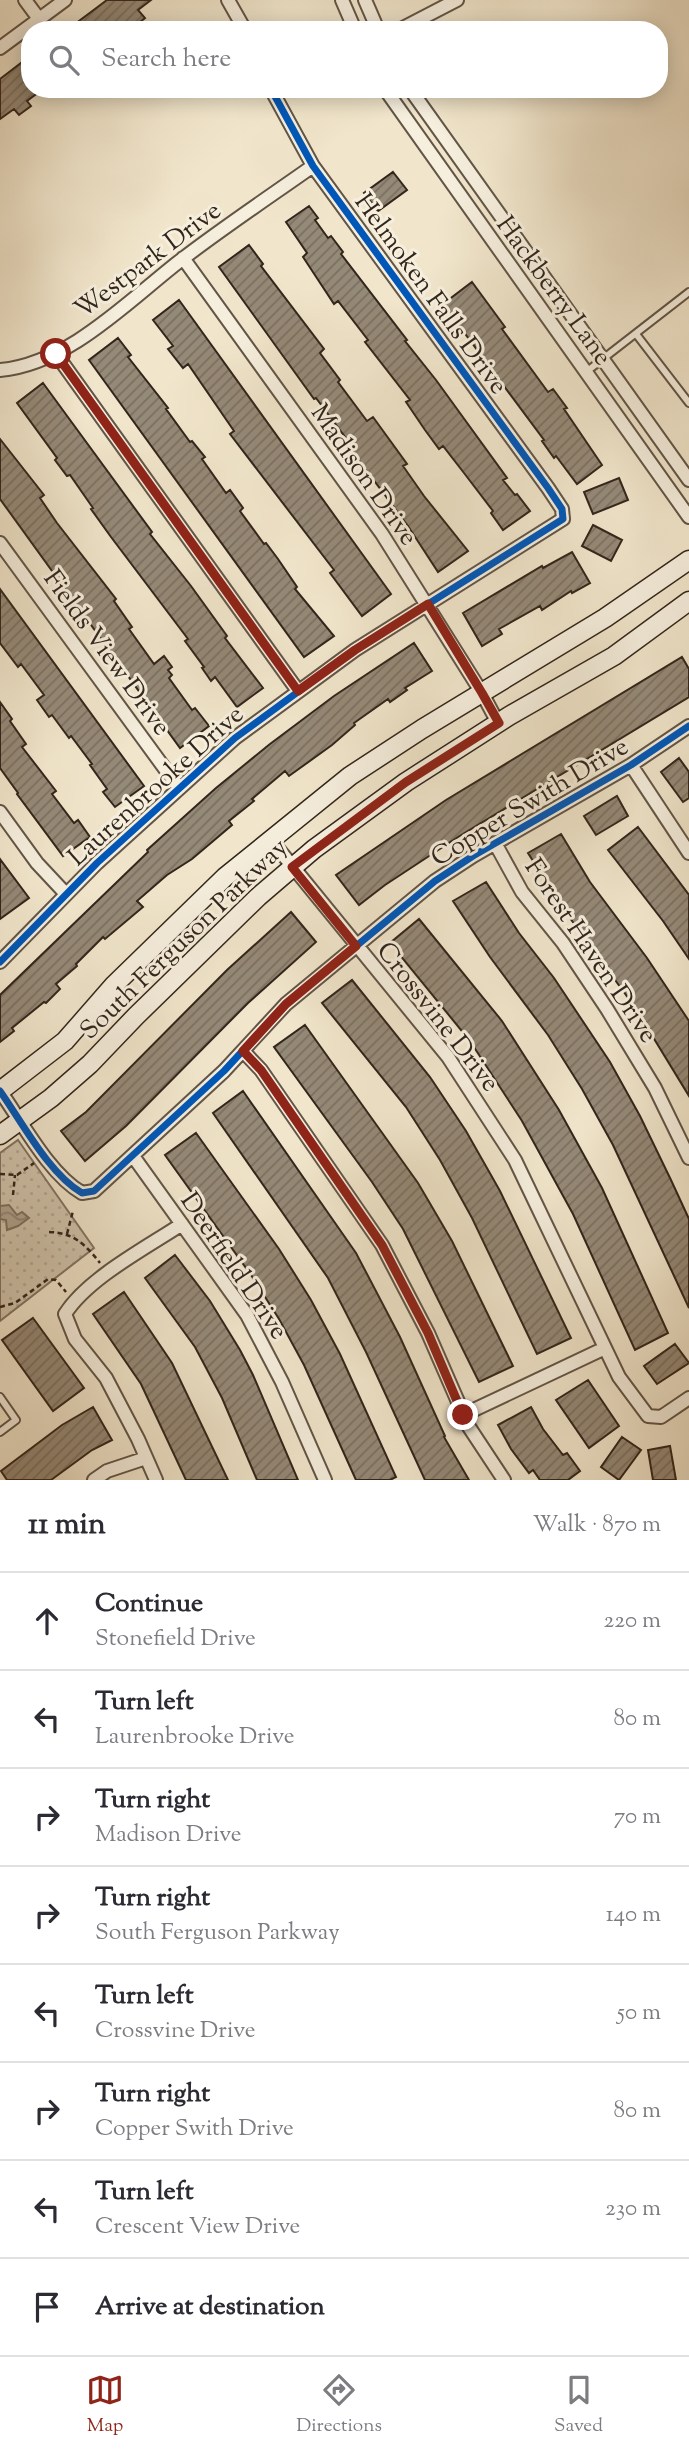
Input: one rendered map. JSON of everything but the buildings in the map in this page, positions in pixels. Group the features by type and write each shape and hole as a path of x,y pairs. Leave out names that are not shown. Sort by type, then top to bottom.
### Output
{"street":[{"path":"25,0 39,19"},
{"path":"36,21 65,0"},
{"path":"228,0 240,21"},
{"path":"342,0 351,21"},
{"path":"365,0 374,21"},
{"path":"416,21 457,0"},
{"path":"0,48 21,32"},
{"name":"Helmoken Falls Drive","path":"276,98 313,166 548,488 562,509 563,519"},
{"name":"Hackberry Lane","path":"391,98 689,517"},
{"name":"Hackberry Lane","path":"416,98 689,480"},
{"name":"Westpark Drive","path":"0,370 31,365 56,354 115,313 183,258 313,166"},
{"name":"Madison Drive","path":"183,258 382,534 428,604 499,723"},
{"path":"56,354 298,691"},
{"name":"Laurenbrooke Drive","path":"0,962 97,863 235,737 355,650 563,519"},
{"name":"Fields View Drive","path":"0,543 178,788"},
{"name":"South Ferguson Parkway","path":"0,1091 65,1041 123,976 225,877 350,776 605,618 689,560"},
{"name":"South Ferguson Parkway","path":"0,1135 51,1098 90,1064 197,955 292,867 406,782 499,723 614,656 689,601"},
{"name":"Copper Swith Drive","path":"20,1120 71,1187 82,1193 94,1191 243,1051 286,1004 435,881 495,843 631,765 689,726"},
{"path":"631,765 689,853"},
{"path":"0,812 37,863 66,894"},
{"name":"Crossvine Drive","path":"271,841 448,1057 515,1160 619,1377 648,1416 662,1417 689,1398"},
{"name":"Forest Haven Drive","path":"495,843 522,892 563,943 607,1009 654,1088 689,1158"},
{"path":"243,1051 261,1070 382,1245 428,1333 469,1427 504,1480"},
{"path":"0,1091 20,1120"},
{"name":"Deerfield Drive","path":"133,1156 247,1315 282,1382 325,1480"},
{"path":"156,1480 106,1378 75,1339 65,1314 74,1300 99,1279 182,1224"},
{"path":"463,1415 605,1348"},
{"path":"94,1480 107,1471 146,1458"}],"lane":[{"path":"586,372 689,292"},
{"path":"636,334 689,403"},
{"path":"0,1397 16,1420 0,1432"}],"path":[{"path":"0,1174 15,1175 34,1163"},
{"path":"13,1195 15,1175"},
{"path":"67,1234 74,1211"},
{"path":"49,1232 67,1234 82,1242 103,1267"},
{"path":"0,1307 15,1303 48,1279 56,1280 67,1293"}],"shaded area":[{"path":"18,1140 94,1248 0,1321 0,1153"}],"water":[{"path":"9,1205 17,1215 22,1212 29,1218 7,1230 6,1220 0,1219 0,1206"}],"cycle path":[{"path":"0,962 97,863 235,738 355,650 563,519 562,509 548,488 313,166 276,98"},
{"path":"0,1091 58,1173 82,1193 94,1191 224,1071 286,1004 435,881 473,856 631,765 689,726"}],"route":[{"path":"56,354 298,691 355,650 428,604 499,723 406,782 292,867 356,946 286,1004 243,1051 261,1070 382,1245 428,1333 463,1415"}]}
